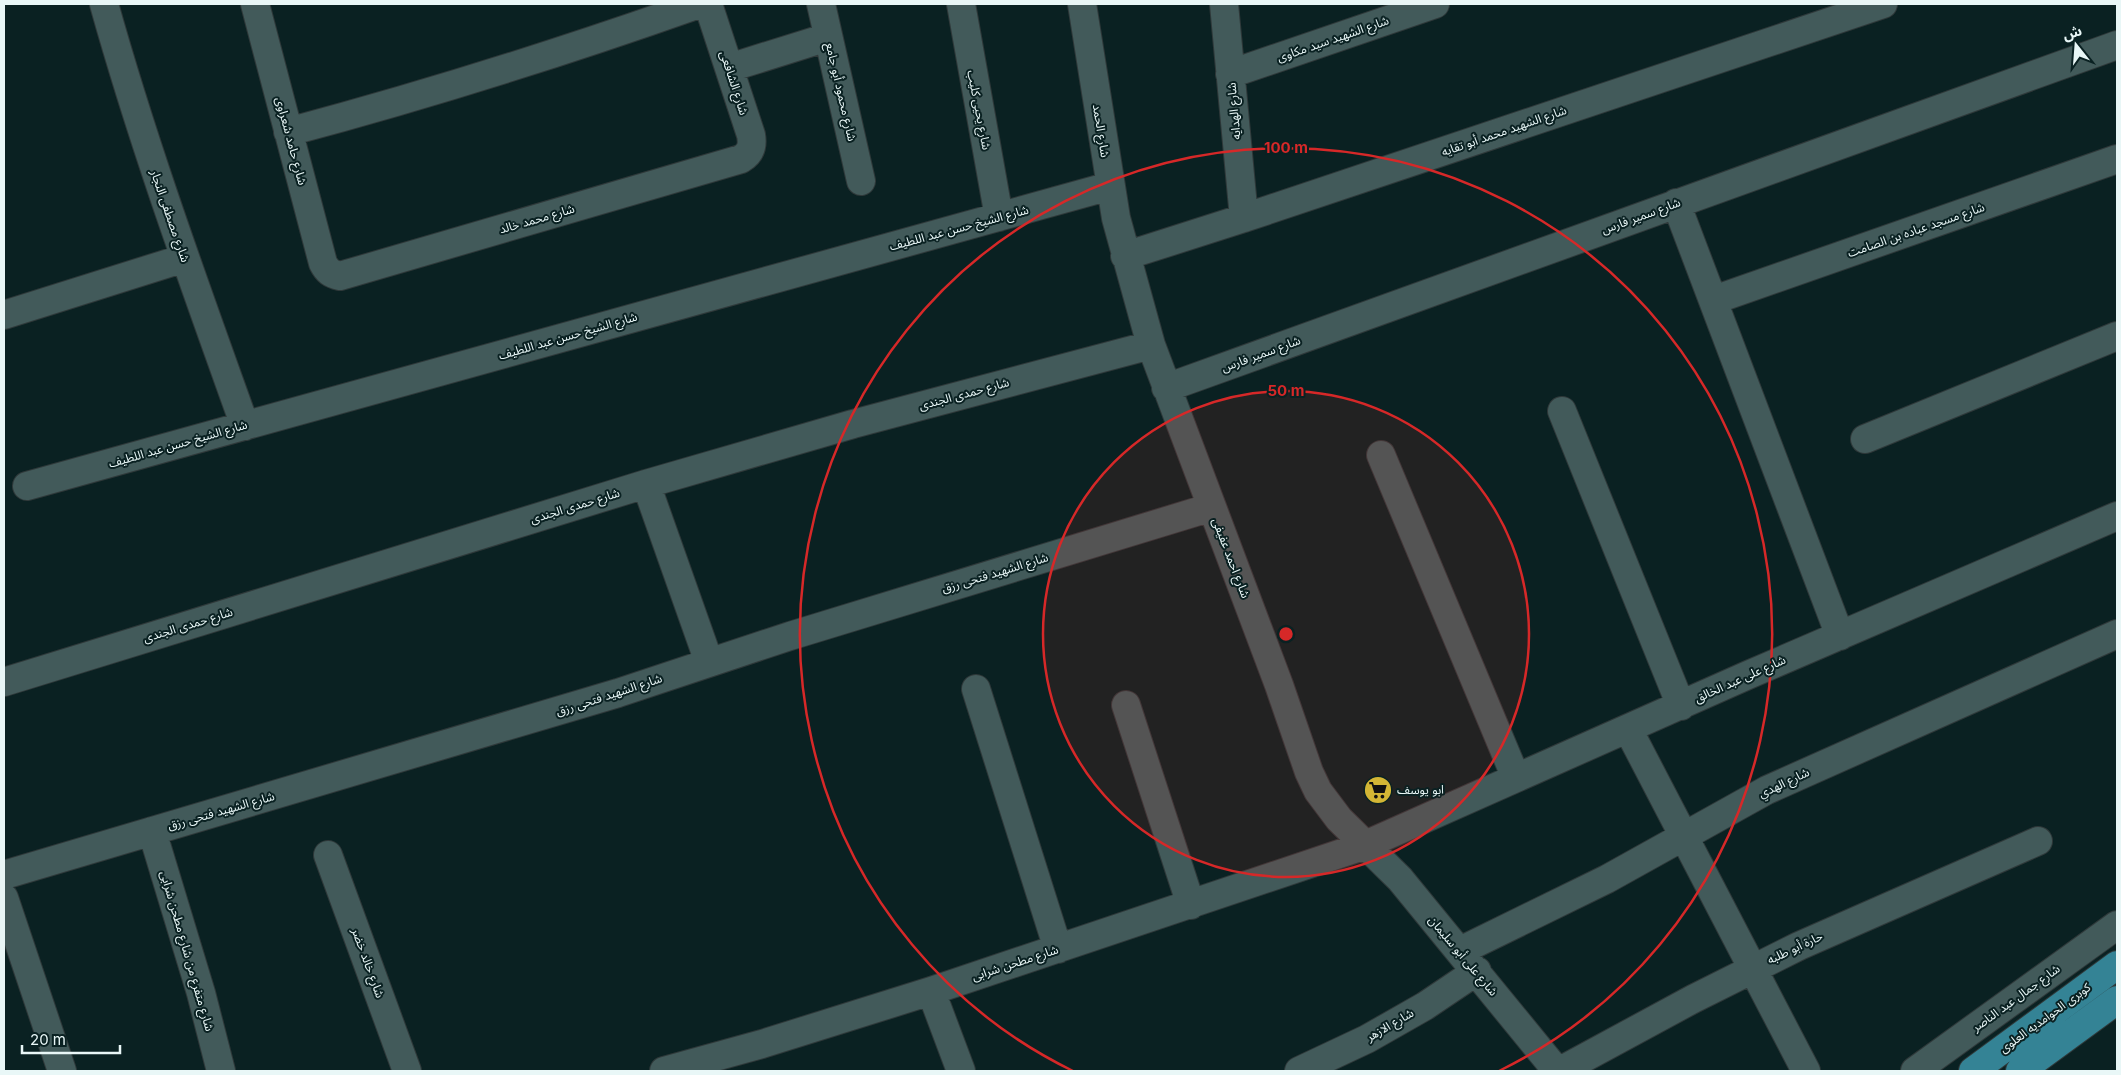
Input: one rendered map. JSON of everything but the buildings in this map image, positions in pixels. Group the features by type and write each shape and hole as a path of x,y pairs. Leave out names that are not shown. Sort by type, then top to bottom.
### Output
{"main road":[{"name":"كوبرى الحوامديه العلوى","path":"1973,1071 2117,965"},
{"path":"2020,1071 2117,1000"}],"street":[{"name":"شارع مصطفى النجار","path":"104,4 129,92 185,258 245,426"},
{"name":"شارع حامد شعراوى","path":"256,4 323,263 326,270 332,275"},
{"path":"288,132 491,74 699,4"},
{"name":"شارع الشافعى","path":"708,4 752,142 748,155 742,159"},
{"name":"شارع محمود أبو جامع","path":"821,4 861,181"},
{"name":"شارع يحيى كليب","path":"960,4 999,217"},
{"name":"شارع الحمد","path":"1082,4 1110,186 1125,256"},
{"name":"شارع الهدايه","path":"1224,4 1244,218"},
{"name":"شارع الشهيد سيد مكاوى","path":"1230,74 1435,4"},
{"name":"شارع الشهيد محمد أبو تقايه","path":"1125,256 1244,218 1882,4"},
{"path":"729,68 828,37"},
{"name":"شارع سمير فارس","path":"1166,388 2117,45"},
{"name":"شارع محمد خالد","path":"332,275 348,275 742,159"},
{"name":"شارع مسجد عباده بن الصامت","path":"1714,300 2117,159"},
{"name":"شارع الشيخ حسن عبد اللطيف","path":"27,486 1110,186"},
{"path":"1676,203 1840,636"},
{"name":"شارع احمد عفيفى","path":"1125,256 1151,345 1166,388 1212,507 1309,772 1329,807 1363,846"},
{"path":"4,315 185,258"},
{"path":"1865,439 2117,336"},
{"name":"شارع حمدى الجندى","path":"4,682 646,484 853,424 1151,345"},
{"path":"1562,411 1680,706"},
{"path":"1381,455 1516,778"},
{"path":"646,484 709,662"},
{"name":"شارع الشهيد فتحى رزق","path":"4,875 618,693 709,662 1212,507"},
{"name":"شارع على عبد الخالق","path":"1363,846 2117,516"},
{"name":"شارع الهدي","path":"1469,961 1607,879 1767,790 2117,634"},
{"path":"976,689 1058,949"},
{"path":"1126,705 1190,904"},
{"path":"1628,729 1806,1071"},
{"name":"شارع متفرع من شارع مطحن شرابى","path":"152,831 201,993 221,1071"},
{"name":"حارة أبو طلبه","path":"1559,1071 1693,999 1799,946 2038,841"},
{"name":"شارع مطحن شرابى","path":"664,1071 762,1044 931,990 1363,846"},
{"name":"شارع على أبو سليمان","path":"1363,846 1400,880 1559,1071"},
{"name":"شارع خالد خضر","path":"328,855 407,1071"},
{"path":"4,898 62,1071"},
{"name":"شارع جمال عبد الناصر","path":"1915,1071 2117,925"},
{"name":"شارع الازهر","path":"1299,1071 1367,1039 1424,1006 1469,961"},
{"path":"931,990 961,1071"}],"place":[{"name":"ابو يوسف","path":"1378,790"}]}
